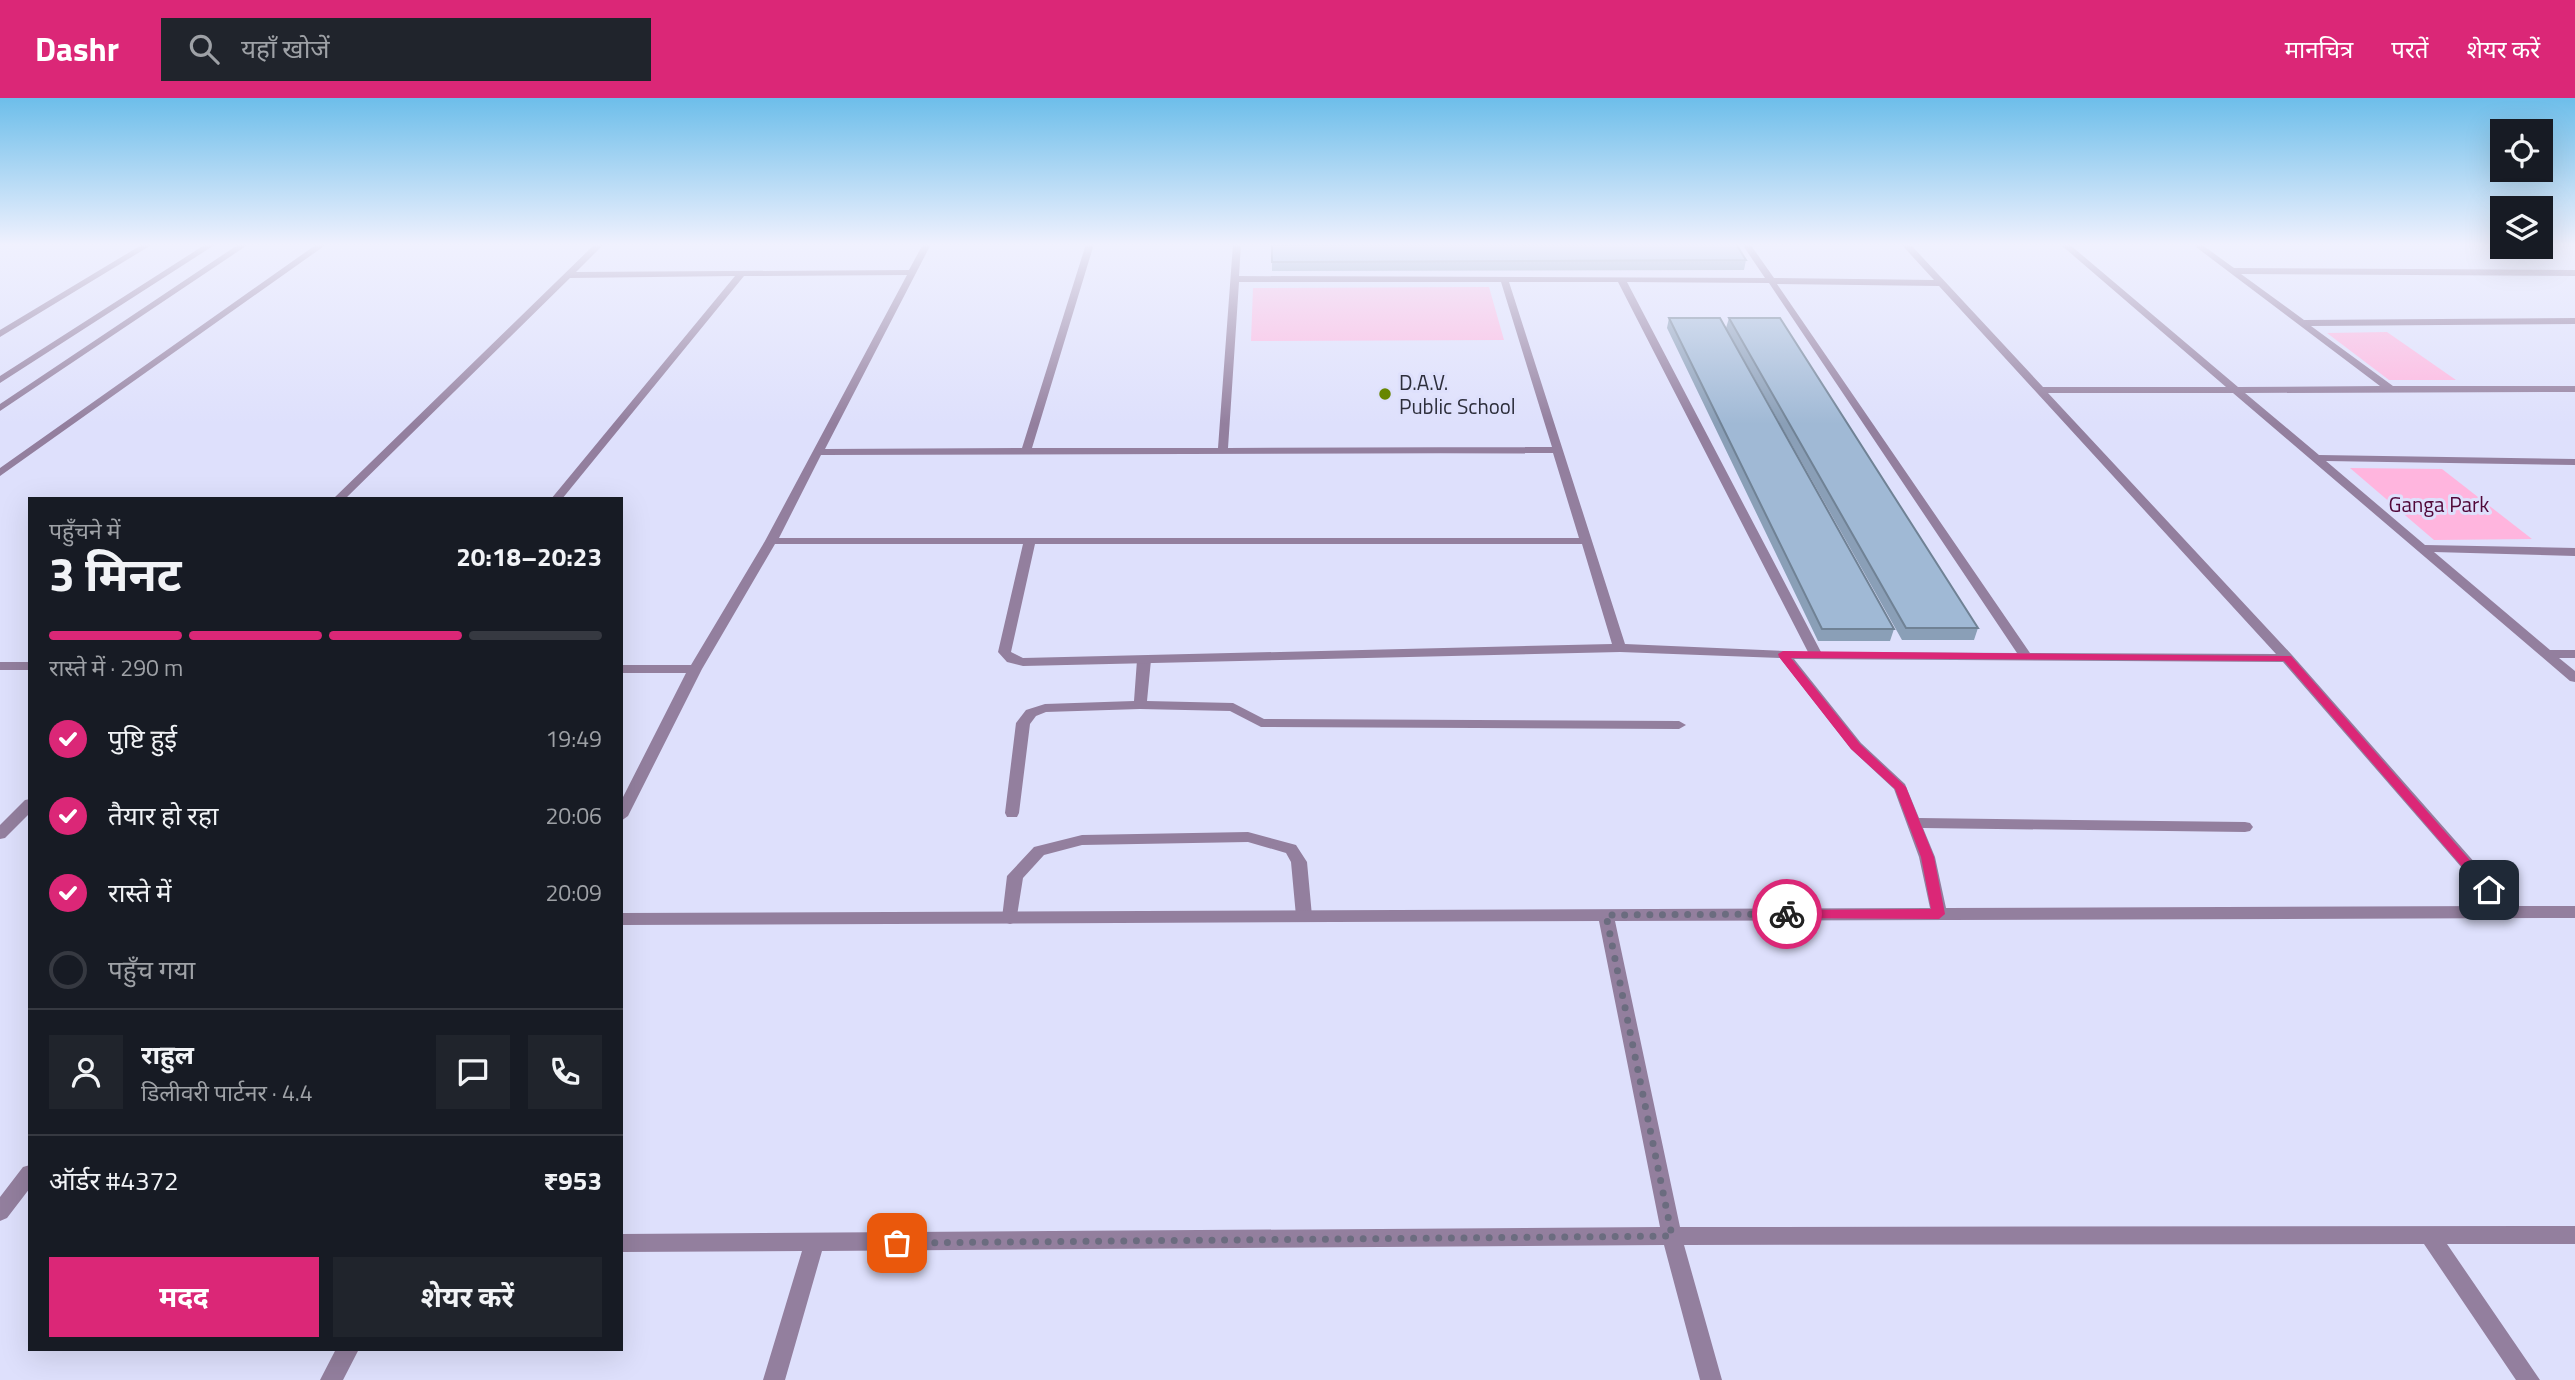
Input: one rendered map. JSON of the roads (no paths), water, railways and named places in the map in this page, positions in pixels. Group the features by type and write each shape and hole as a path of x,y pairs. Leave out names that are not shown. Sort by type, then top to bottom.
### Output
{"street":[{"path":"0,334 50,304"},
{"path":"0,380 119,304"},
{"path":"0,408 156,304"},
{"path":"0,472 239,304"},
{"path":"340,497 538,304"},
{"path":"558,497 716,304"},
{"path":"623,812 695,669 771,541 896,304"},
{"path":"1026,452 1072,304"},
{"path":"1223,451 1232,304"},
{"path":"1512,304 1620,648"},
{"path":"1635,304 1817,656"},
{"path":"1785,304 2026,656"},
{"path":"1959,304 2043,390 2287,658 2508,911"},
{"path":"2134,304 2575,678"},
{"path":"2276,304 2390,389"},
{"path":"2301,323 2575,321"},
{"path":"2043,390 2575,389"},
{"path":"817,452 1557,450"},
{"path":"2316,458 2575,462"},
{"path":"0,461 17,461"},
{"path":"771,541 1586,541"},
{"path":"1030,541 1004,652 1009,658 1046,663 1620,648 1817,656 2287,658"},
{"path":"2423,548 2575,552"},
{"path":"1783,654 1856,746 1900,787 1927,857 1939,914"},
{"path":"2548,654 2575,654"},
{"path":"1140,705 1143,660"},
{"path":"0,666 28,666"},
{"path":"623,669 695,669"},
{"path":"1012,813 1023,723 1031,713 1045,708 1140,705 1233,707 1261,723 1679,725"},
{"path":"0,834 28,806"},
{"path":"1913,822 2245,827"},
{"path":"1010,918 1015,876 1039,851 1082,840 1248,836 1291,849 1299,862 1304,916"},
{"path":"623,919 2575,912"},
{"path":"1606,915 1672,1236 1711,1380"},
{"path":"0,1212 28,1176"},
{"path":"2429,1235 2529,1380"},
{"path":"623,1243 814,1244 1672,1236 2575,1235"},
{"path":"774,1380 814,1244"},
{"path":"331,1380 347,1351"}],"place":[{"name":"D.A.V. Public School","path":"1385,394"}],"park label":[{"name":"Ganga Park","path":"2439,504"}]}
